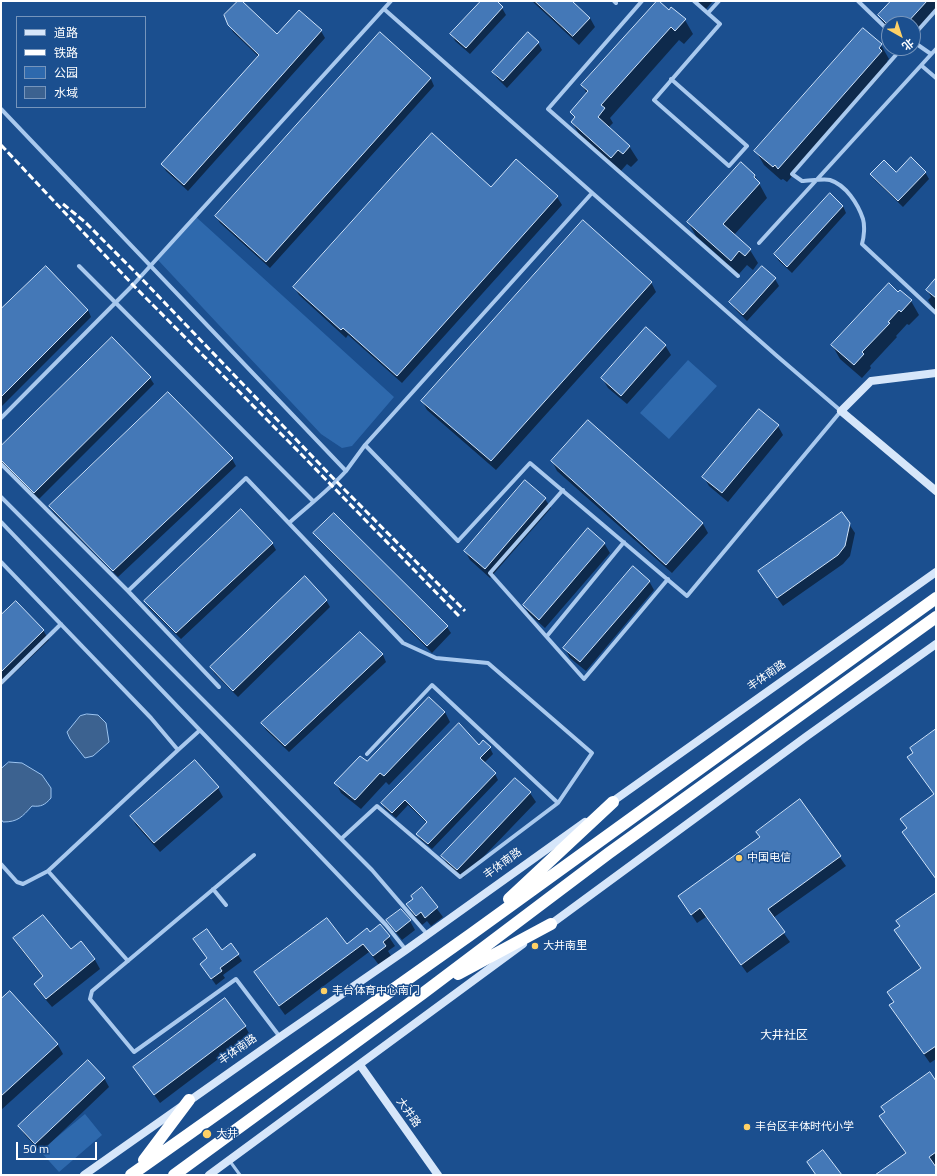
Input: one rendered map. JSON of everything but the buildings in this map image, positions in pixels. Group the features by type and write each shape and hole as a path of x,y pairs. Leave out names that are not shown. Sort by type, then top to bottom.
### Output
{"highway":[{"path":"134,1173 470,935 936,598"},
{"path":"174,1175 183,1170 422,994 609,853 936,617"},
{"path":"470,935 613,802"},
{"path":"422,994 551,924"},
{"path":"134,1173 189,1100"}],"street":[{"path":"1,418 150,266 391,1"},
{"path":"642,1 548,109 738,276"},
{"path":"671,80 747,146 729,166 654,100 671,80 720,24 694,1"},
{"path":"708,13 719,1"},
{"path":"858,1 881,23"},
{"path":"384,9 776,356 936,491"},
{"path":"921,27 936,10"},
{"path":"921,47 931,54"},
{"path":"759,243 936,49"},
{"path":"895,56 792,174 802,181 828,180 837,184 849,194 864,221 862,244 936,313"},
{"path":"922,66 936,78"},
{"path":"1,109 346,471"},
{"path":"289,523 332,486 346,471 365,445 592,192"},
{"path":"79,266 313,501"},
{"path":"365,445 458,541 530,463 687,596 841,411 871,380 936,373"},
{"path":"1,464 128,591 219,686"},
{"path":"128,591 246,478 403,643 436,658 488,663 592,753 558,803 460,877 377,806 341,839"},
{"path":"563,490 490,573 584,679 668,579"},
{"path":"1,497 372,870 428,935"},
{"path":"1,522 199,731 386,925 406,950"},
{"path":"547,636 624,542"},
{"path":"1,562 151,718 178,750"},
{"name":"丰体南路","path":"84,1175 189,1100 428,935 936,572"},
{"path":"1,683 61,624"},
{"path":"209,1175 807,736 936,644"},
{"path":"367,754 432,685 558,803"},
{"path":"1,864 18,882 23,884 48,871 199,731"},
{"path":"254,855 92,991 90,999 134,1052 236,979 280,1037"},
{"path":"48,871 128,961"},
{"path":"213,889 226,905"},
{"name":"大井路","path":"360,1064 438,1175"}],"lane":[{"path":"229,1160 240,1175"}],"green space":[{"path":"195,216 394,397 352,446 342,448 321,434 158,260"},
{"path":"688,360 717,386 669,439 640,413"},
{"path":"85,1114 102,1135 59,1172 40,1151"}],"water":[{"path":"87,714 98,715 106,723 109,742 93,756 85,758 70,739 67,732 80,716"},
{"path":"9,762 22,763 42,775 51,788 51,798 43,805 32,806 16,820 3,822 1,819 1,769"}],"railway":[{"path":"1,145 133,285 459,616"},
{"path":"63,204 85,222 140,277 336,481 465,611"}],"place":[{"name":"中国电信","path":"739,858"},
{"name":"大井南里","path":"535,946"},
{"name":"丰台体育中心南门","path":"324,991"},
{"name":"丰台区丰体时代小学","path":"747,1127"},
{"name":"大井","path":"207,1134"}],"district":[{"name":"大井社区","path":"784,1036"}]}
